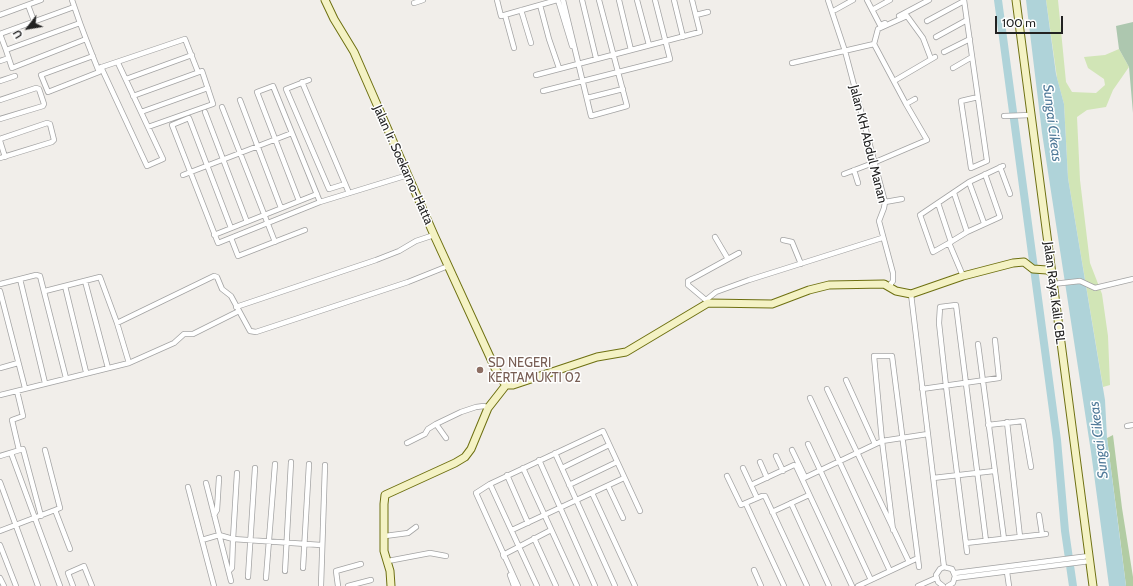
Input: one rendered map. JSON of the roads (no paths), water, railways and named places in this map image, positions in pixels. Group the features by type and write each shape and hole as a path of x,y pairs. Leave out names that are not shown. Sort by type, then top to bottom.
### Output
{"main road":[{"name":"Jalan Ir. Soekarno-Hatta","path":"325,0 334,19 354,52 479,335 506,385"},
{"name":"Jalan Raya Kali CBL","path":"1016,0 1052,273 1055,284 1092,586"},
{"path":"391,586 388,561 384,551 385,495 465,457 471,449 488,408 506,385 517,384 597,358 626,352 705,303 768,305 814,288 829,285 884,284 890,288 911,294 963,276 1012,263 1024,262 1033,269 1047,270 1052,273"}],"street":[{"path":"0,15 41,0"},
{"path":"72,0 93,56 147,166 163,159 118,63"},
{"path":"414,3 423,0"},
{"path":"496,0 501,16 557,0 578,63 591,116 627,106 599,0"},
{"path":"564,0 578,63"},
{"path":"582,0 596,58"},
{"path":"619,0 631,50"},
{"path":"637,0 649,45"},
{"path":"543,91 670,59 655,0"},
{"path":"674,0 683,36"},
{"path":"536,75 596,58 700,32 692,0"},
{"name":"Jalan KH Abdul Manan","path":"828,0 844,51 873,163 885,202 883,212 878,221 893,273 893,281 890,288"},
{"path":"835,10 853,0"},
{"path":"867,0 880,26 929,0"},
{"path":"872,10 890,0"},
{"path":"927,22 964,1 970,39 987,160 971,168 961,100 978,97"},
{"path":"28,4 34,21"},
{"path":"540,5 549,39 559,68"},
{"path":"74,7 0,34 12,68 86,39"},
{"path":"521,10 531,42"},
{"path":"696,15 708,12"},
{"path":"505,15 514,48"},
{"path":"844,174 927,140 906,104 874,44 878,29 907,16 923,38 933,58 894,81"},
{"path":"936,37 967,20"},
{"path":"6,50 80,23"},
{"path":"99,68 118,63 186,39 198,72"},
{"path":"944,52 970,39"},
{"path":"792,62 874,44"},
{"path":"126,79 192,55"},
{"path":"93,56 41,75 48,92 99,72 99,68"},
{"path":"953,68 972,57"},
{"path":"0,61 6,59"},
{"path":"133,96 202,71 213,104 148,128"},
{"path":"0,81 15,76"},
{"path":"309,80 286,89 329,189 345,184"},
{"path":"302,82 349,193"},
{"path":"299,201 257,92 273,86 320,202"},
{"path":"0,100 36,88 39,89 44,104 43,106 0,119"},
{"path":"141,112 208,88"},
{"path":"587,98 623,89"},
{"path":"906,104 915,99"},
{"path":"240,100 281,208"},
{"path":"222,107 275,242"},
{"path":"205,112 247,222"},
{"path":"1004,116 1031,116"},
{"path":"231,228 189,118 172,125 218,243 320,202 408,175"},
{"path":"47,123 50,124 54,140 52,142 2,158 0,140 47,123"},
{"path":"183,175 292,133"},
{"path":"985,174 1000,216 967,232 933,252 920,215 970,182 985,174 1001,167 1010,194"},
{"path":"854,170 858,183"},
{"path":"970,182 984,223"},
{"path":"954,193 967,232"},
{"path":"214,235 317,194"},
{"path":"885,202 902,199"},
{"path":"938,203 950,242 963,276"},
{"path":"231,238 238,256 305,230"},
{"path":"236,306 399,252 416,241 434,235"},
{"path":"715,237 728,259"},
{"path":"739,253 687,282 688,286 705,303 716,292 882,238"},
{"path":"783,240 792,242 801,264"},
{"path":"117,323 214,276 217,277 222,289 231,296 250,331 256,332 408,282 448,266"},
{"path":"0,284 39,276 45,292 66,378"},
{"path":"45,292 100,277 117,323 129,363"},
{"path":"1055,284 1080,281 1095,288 1133,279"},
{"path":"20,280 45,383"},
{"path":"85,281 108,368"},
{"path":"65,286 86,372"},
{"path":"0,291 25,388"},
{"path":"911,294 944,567"},
{"path":"968,552 946,386 939,321 940,307 956,305 986,541"},
{"path":"0,395 11,390 17,391 86,372 129,363 174,343 184,334 192,334 239,311"},
{"path":"922,389 998,379 1000,376 995,340"},
{"path":"978,344 1004,539"},
{"path":"894,530 882,441 874,356 892,356 904,437 919,568"},
{"path":"0,368 18,363"},
{"path":"846,380 875,444"},
{"path":"827,389 909,562"},
{"path":"17,391 23,416 12,420 19,450"},
{"path":"810,398 890,571"},
{"path":"406,443 425,434 428,429 436,424 476,407 484,406 488,408"},
{"path":"988,424 1021,420 1023,422 1031,467"},
{"path":"1007,422 1020,537"},
{"path":"436,424 440,432 446,438"},
{"path":"1127,426 1133,425"},
{"path":"518,586 476,493 490,484 603,431 640,511"},
{"path":"803,478 882,441 928,434"},
{"path":"808,444 871,580"},
{"path":"562,468 609,446"},
{"path":"0,456 23,449 41,516"},
{"path":"0,531 60,508 45,450"},
{"path":"792,450 809,495 852,586"},
{"path":"11,453 60,586"},
{"path":"555,453 615,586"},
{"path":"776,456 783,471"},
{"path":"539,460 595,586"},
{"path":"285,571 291,462"},
{"path":"569,485 617,462"},
{"path":"760,462 767,478"},
{"path":"266,578 275,464"},
{"path":"303,568 309,464"},
{"path":"320,586 325,465"},
{"path":"751,485 795,466 803,478"},
{"path":"248,577 255,468"},
{"path":"523,468 577,586"},
{"path":"743,468 757,498"},
{"path":"933,478 994,471"},
{"path":"229,571 232,568 237,473"},
{"path":"507,475 528,523"},
{"path":"726,476 740,505 765,496 807,586"},
{"path":"214,515 217,510 219,478"},
{"path":"512,530 624,478"},
{"path":"0,482 38,586"},
{"path":"206,483 231,581"},
{"path":"490,484 537,586"},
{"path":"608,486 623,518"},
{"path":"188,487 214,586"},
{"path":"592,493 634,586"},
{"path":"772,512 809,495"},
{"path":"791,503 829,586"},
{"path":"746,504 784,586"},
{"path":"55,510 70,549"},
{"path":"966,543 1044,534 1040,515"},
{"path":"385,536 408,533 416,528"},
{"path":"503,555 551,530"},
{"path":"202,540 219,535 233,540 321,545"},
{"path":"534,538 556,586"},
{"path":"0,545 16,586"},
{"path":"388,561 430,553 446,556"},
{"path":"503,555 514,586"},
{"path":"858,586 918,558"},
{"path":"955,576 1062,559 1089,559"},
{"path":"955,576 1007,572 1073,563 1089,559"},
{"path":"1049,561 1050,566"},
{"path":"338,586 336,571 361,564"},
{"path":"73,586 68,573 84,566 92,586"},
{"path":"939,585 936,578 938,571 944,567 952,569 955,576 953,583 948,586"},
{"path":"754,570 761,586"},
{"path":"1007,572 1009,586"},
{"path":"0,578 4,586"},
{"path":"918,586 936,578"},
{"path":"348,586 371,580"}],"water":[{"name":"Sungai Cikeas","path":"1026,0 1046,0 1056,74 1064,104 1068,178 1105,400 1107,438 1126,586 1109,586 1091,452 1042,133"}],"waterway":[{"path":"998,0 1057,440 1065,531 1073,586"}],"place":[{"name":"SD NEGERI KERTAMUKTI 02","path":"480,370"}]}
